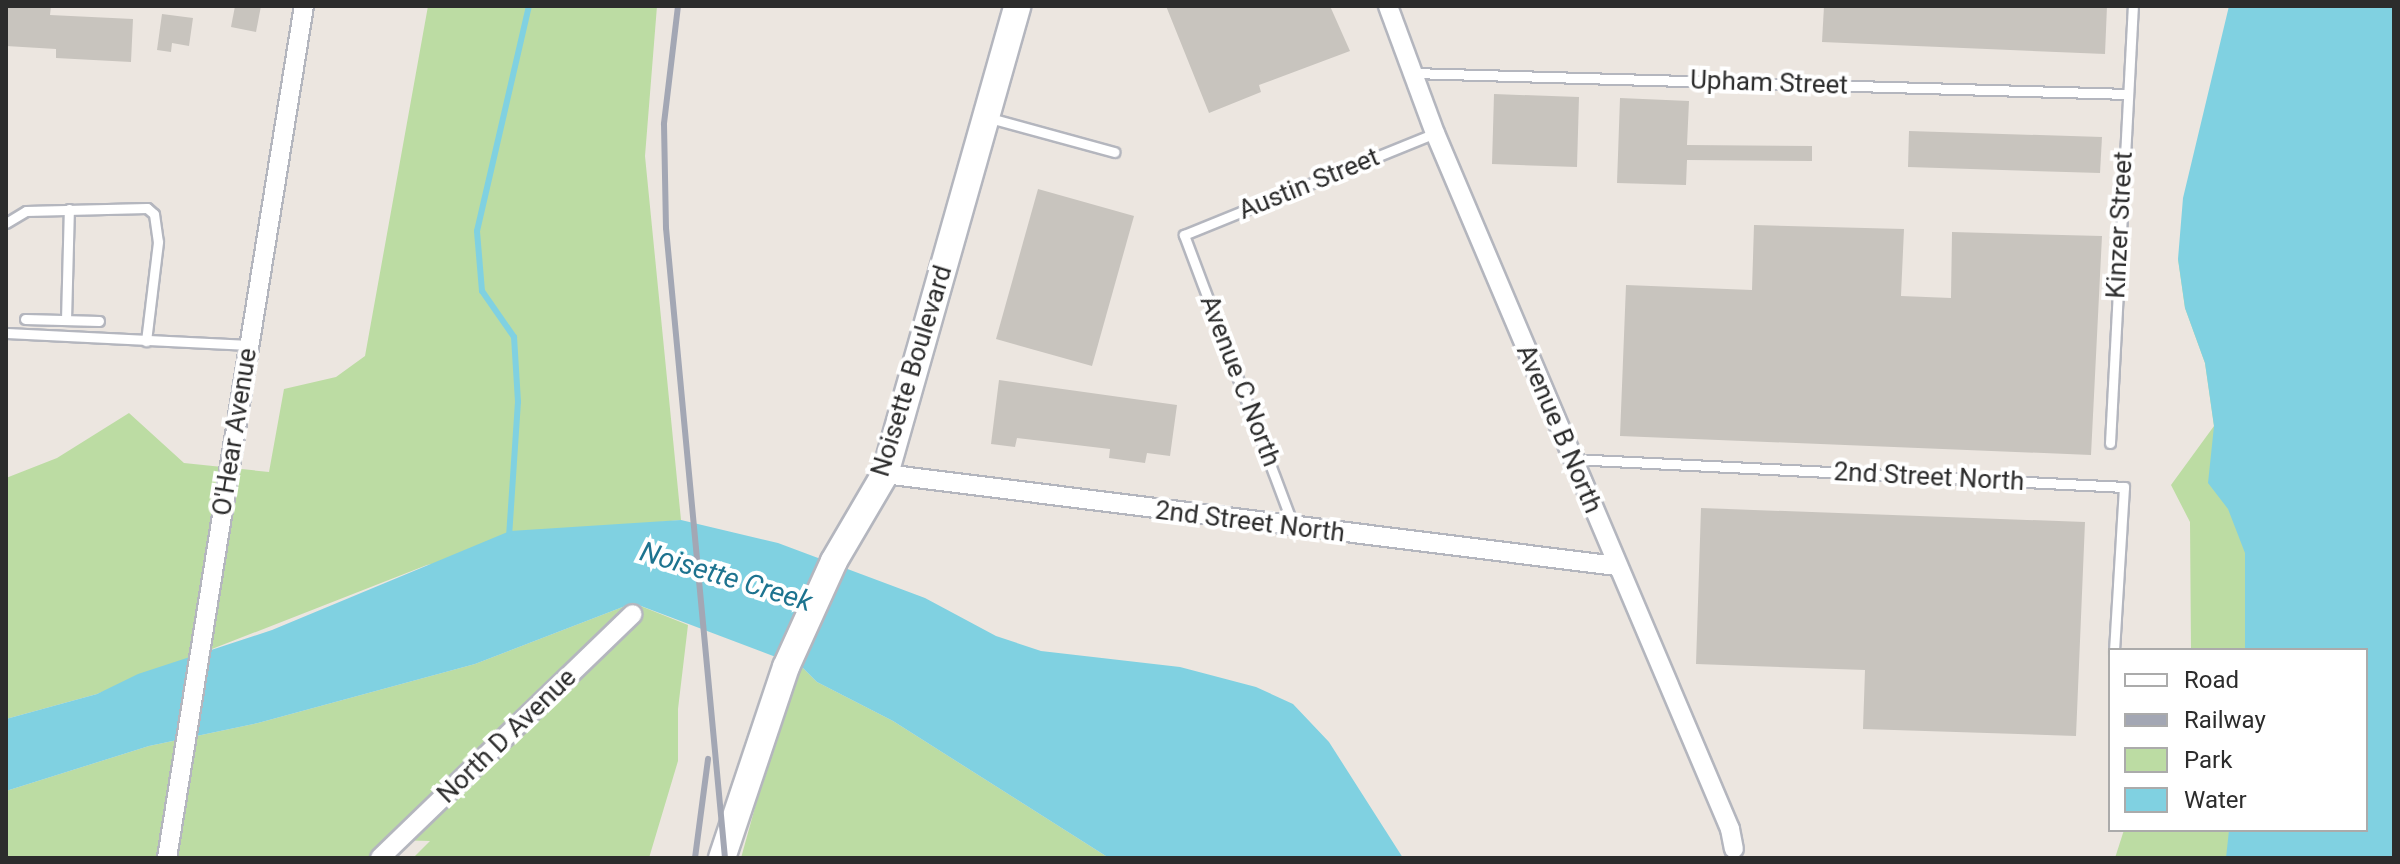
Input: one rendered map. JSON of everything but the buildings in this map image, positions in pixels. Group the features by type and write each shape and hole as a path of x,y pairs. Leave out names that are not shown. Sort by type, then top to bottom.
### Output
{"street":[{"name":"O'Hear Avenue","path":"167,858 304,6"},
{"name":"Noisette Boulevard","path":"722,858 786,667 834,561 885,474 1017,6"},
{"name":"Avenue B North","path":"1388,6 1435,133 1730,829 1734,849"},
{"name":"2nd Street North","path":"885,474 1294,528 1616,566"},
{"name":"North D Avenue","path":"380,858 633,614"}],"lane":[{"name":"Kinzer Street","path":"2110,443 2133,6"},
{"name":"Upham Street","path":"1412,73 2127,94"},
{"path":"987,118 1114,152"},
{"name":"Austin Street","path":"1184,235 1435,133"},
{"path":"6,223 26,211 118,206 147,208 154,214 158,242 146,341"},
{"path":"66,320 69,209"},
{"name":"Avenue C North","path":"1184,235 1294,528"},
{"path":"25,319 99,321"},
{"path":"6,333 250,345"},
{"name":"2nd Street North","path":"1572,459 2124,487 2114,648"}],"green space":[{"path":"428,6 657,6 645,156 681,520 628,525 427,565 97,694 6,719 6,478 57,458 129,413 184,463 269,472 284,389 336,377 365,356"},
{"path":"2178,259 2219,305 2272,648 2191,648 2190,522 2171,485 2214,426 2205,363 2185,308"},
{"path":"633,603 688,625 678,709 678,761 649,858 413,858 430,841 392,840 369,858 6,858 6,791 149,746 258,723 475,664"},
{"path":"802,667 817,682 893,721 1109,858 741,858 778,724"},
{"path":"2123,832 2270,832 2259,858 2115,858"}],"water":[{"path":"2229,6 2394,6 2394,858 2226,858 2229,832 2368,832 2368,648 2245,648 2245,553 2228,509 2208,483 2214,426 2205,363 2185,308 2178,259 2183,198"},
{"name":"Noisette Creek","path":"681,520 778,543 925,598 996,636 1041,651 1180,667 1256,687 1293,704 1329,742 1403,858 1109,858 893,721 817,682 802,667 633,603 475,664 258,723 149,746 6,791 6,719 97,694 138,674 272,630 510,531"}],"waterway":[{"path":"509,537 518,402 514,337 482,291 477,231 529,6"}],"railway":[{"path":"678,6 664,124 666,228 725,858"},
{"path":"695,858 708,759"}]}
